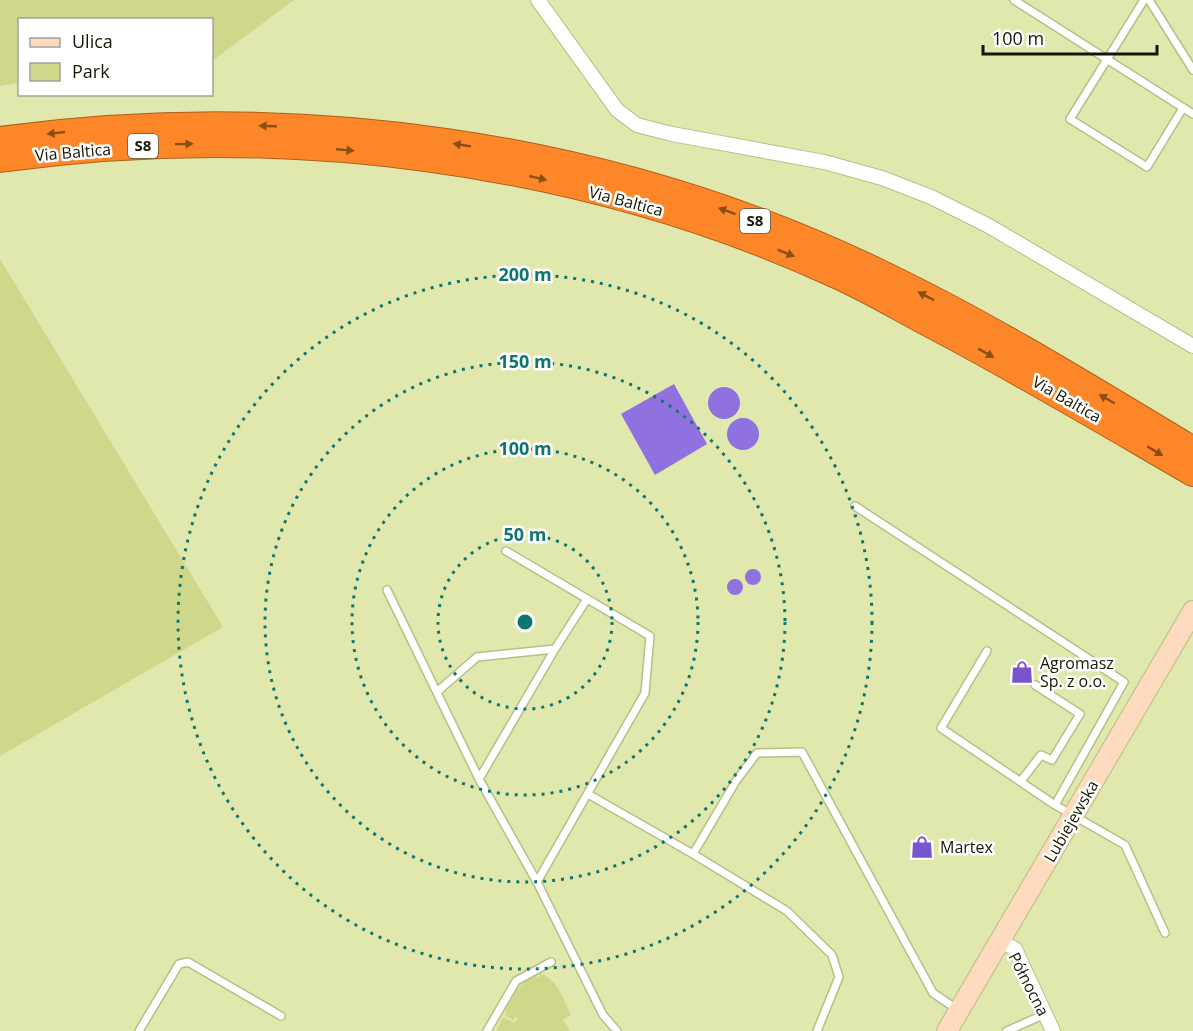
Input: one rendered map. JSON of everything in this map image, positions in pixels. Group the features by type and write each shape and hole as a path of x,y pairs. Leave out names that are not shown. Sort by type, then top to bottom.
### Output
{"highway":[{"name":"Via Baltica","path":"0,140 113,128 242,125 316,128 390,134 478,147 602,173 735,214 779,230 877,272 977,323 1193,450"},
{"name":"Via Baltica","path":"0,159 58,152 158,145 286,145 374,152 470,165 525,175 624,199 717,228 834,273 984,352 1193,473"}],"main road":[{"name":"Lubiejewska","path":"947,1031 1193,611"}],"street":[{"path":"538,0 608,99 629,121 672,135 836,165 908,187 989,226 1193,346"},
{"name":"Północna","path":"1001,941 1015,949 1053,1031"}],"lane":[{"path":"1014,0 1193,114"},
{"path":"1144,0 1070,119 1147,166 1183,108"},
{"path":"1149,0 1193,70"},
{"path":"855,506 1124,682 1055,805"},
{"path":"506,551 650,636 645,693 537,882"},
{"path":"387,590 479,779 537,882 603,1015 617,1031"},
{"path":"479,779 586,599"},
{"path":"438,692 477,657 555,649"},
{"path":"987,651 941,728 1055,805 1125,845 1165,933"},
{"path":"1021,781 1041,755 1052,760 1080,714 1035,685"},
{"path":"693,854 736,781 757,753 802,752 933,993 959,1011"},
{"path":"588,794 787,911 832,955 839,977 817,1031"},
{"path":"139,1031 179,964 188,962 281,1016"},
{"path":"487,1031 516,981 551,962"},
{"path":"1007,1031 1045,1014"}],"green space":[{"path":"0,0 294,0 213,60 213,18 18,18 18,83 0,86"},
{"path":"0,259 223,627 0,756"},
{"path":"540,974 551,980 563,997 571,1015 563,1020 570,1031 496,1031 503,1017 515,1023 518,1018 515,1017 513,1020 503,1014 507,1014 505,1010 517,989 526,981 536,976 538,978"}],"shaded area":[{"path":"674,384 707,444 655,475 621,414"},
{"path":"724,387 735,392 740,403 735,414 724,419 713,414 708,403 713,392"},
{"path":"743,418 754,423 759,434 754,445 743,450 732,445 727,434 732,423"},
{"path":"753,569 759,571 761,577 759,583 753,585 747,583 745,577 747,571"},
{"path":"732,579 738,579 743,587 741,593 732,595 727,590 727,584"}],"place":[{"name":"Agromasz Sp. z o.o.","path":"1022,672"},
{"name":"Martex","path":"922,847"}]}
